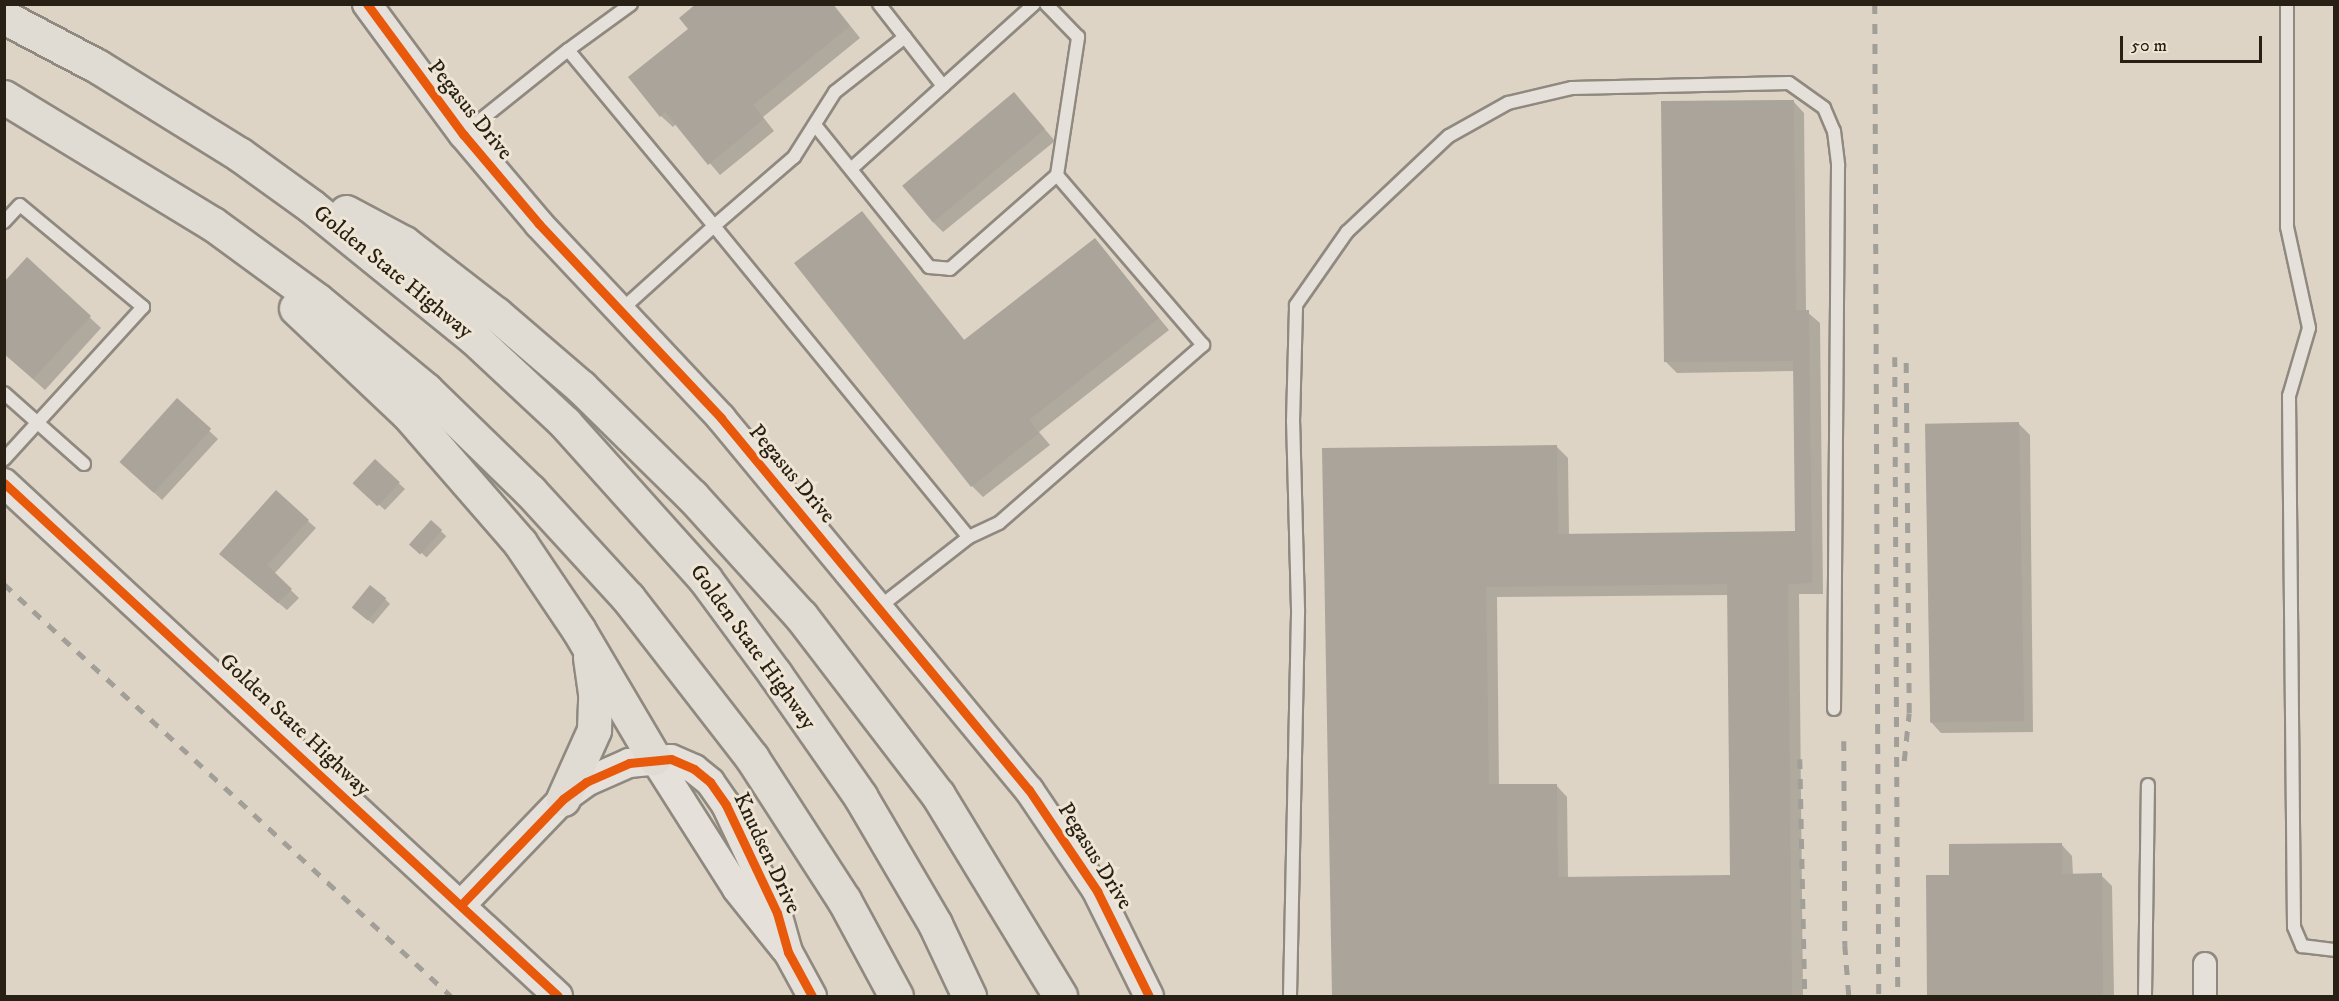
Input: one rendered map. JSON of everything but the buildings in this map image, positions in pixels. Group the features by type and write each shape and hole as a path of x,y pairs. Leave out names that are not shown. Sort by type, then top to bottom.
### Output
{"highway":[{"name":"Golden State Highway","path":"4,17 97,66 239,154 386,263 474,338 565,423 705,579 860,796 935,924 969,996"},
{"path":"4,97 213,224 317,300 426,390 530,491 628,598 752,758 844,900 896,996"},
{"path":"239,154 404,243 581,387 692,496 801,616 938,795 1060,996"},
{"path":"213,224 408,414 520,543 588,646 654,758"},
{"path":"563,799 594,730 595,693 588,646"}],"street":[{"name":"Pegasus Drive","path":"367,4 463,134 620,311 721,418 1029,790 1065,839 1121,935 1149,996"},
{"name":"Golden State Highway","path":"4,483 558,996"},
{"path":"461,905 563,799 608,770 654,758"},
{"name":"Knudsen Drive","path":"654,758 737,889 789,952 812,996"},
{"path":"2205,964 2205,996"}],"lane":[{"path":"463,134 630,4"},
{"path":"879,4 944,86"},
{"path":"851,169 1034,4"},
{"path":"815,125 930,267 950,270 1057,175 1078,38 1046,4"},
{"path":"2287,4 2287,226 2309,328 2289,396 2294,927 2302,946 2334,950"},
{"path":"620,311 794,157 835,93 905,37"},
{"path":"568,50 969,537"},
{"path":"1290,996 1298,609 1293,422 1296,305 1356,224 1449,136 1509,103 1572,88 1789,83 1824,108 1834,131 1838,165 1834,709"},
{"path":"878,608 969,537 999,523 1203,345 1057,175"},
{"path":"4,222 20,205 143,307 4,459"},
{"path":"4,393 84,464"},
{"path":"2145,996 2148,785"}],"railway":[{"path":"1875,4 1879,996"},
{"path":"1895,357 1898,996"},
{"path":"1904,761 1909,713 1906,357"},
{"path":"4,584 451,996"},
{"path":"1844,741 1845,945 1849,996"},
{"path":"1800,759 1805,996"}],"cycle path":[{"path":"367,4 463,134 539,224 721,418 1029,790 1097,891 1149,996"},
{"path":"4,483 558,996"},
{"path":"461,905 563,799 586,782 629,763 671,759 694,769 710,782 726,805 777,913 788,952 812,996"}]}
